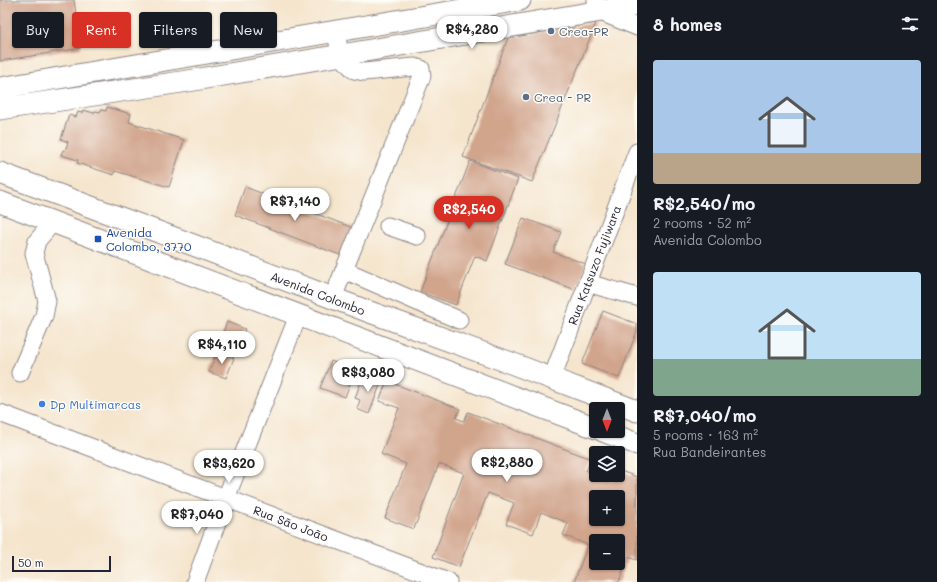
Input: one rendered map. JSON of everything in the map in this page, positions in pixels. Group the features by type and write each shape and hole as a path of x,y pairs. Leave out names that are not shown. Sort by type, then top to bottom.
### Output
{"main road":[{"path":"0,88 520,0"},
{"path":"0,108 207,78 340,55 597,6 637,5"},
{"path":"203,53 207,78"},
{"name":"Avenida Colombo","path":"0,173 637,411"},
{"path":"0,202 589,425"},
{"path":"53,222 72,214 102,211"},
{"path":"477,383 489,373 511,363"},
{"path":"621,438 637,444"}],"street":[{"path":"597,6 637,27"},
{"path":"333,298 422,76 421,69 414,67 364,72 354,70 340,55 336,31"},
{"name":"Rua Katsuzo Fujiwara","path":"552,378 637,152"},
{"path":"20,373 44,316 47,301 34,253 37,241 53,222"},
{"path":"388,226 417,236"},
{"path":"344,270 459,320"},
{"path":"587,283 637,297"},
{"path":"195,582 226,498 298,316"},
{"name":"Rua São João","path":"0,413 448,582"}],"building":[{"path":"0,0 74,0 76,12 72,12 72,48 81,48 0,61"},
{"name":"Crea - PR","path":"596,23 532,182 463,157 508,38"},
{"path":"107,107 131,114 129,122 184,140 169,187 115,171 114,175 77,163 78,160 61,155 63,150 65,151 68,142 61,139 69,115 76,117 78,112 82,113 83,110 94,113 95,111 100,112 101,110 106,111"},
{"path":"470,161 518,179 487,261 475,256 456,305 420,292"},
{"path":"245,187 356,229 345,257 235,215"},
{"path":"523,218 561,232 553,252 586,264 576,290 505,264"},
{"path":"603,311 637,324 637,331 619,378 582,364"},
{"path":"227,322 245,329 236,351 218,345"},
{"path":"217,352 234,358 226,378 209,372"},
{"path":"331,361 355,370 345,397 320,388"},
{"path":"364,373 382,380 369,414 357,409 360,400 355,398"},
{"path":"387,381 460,409 456,418 464,421 468,412 589,458 589,464 586,471 589,472 589,482 625,482 625,473 637,477 637,560 628,557 625,565 625,534 589,534 589,570 623,570 619,582 574,582 588,545 563,535 568,523 541,512 533,534 506,524 514,503 488,493 459,567 433,557 464,473 439,464 414,529 385,518 406,464 381,454 399,408 379,401"}],"place":[{"name":"Crea-PR","path":"551,31"},
{"name":"Crea - PR","path":"526,97"},
{"name":"Avenida Colombo, 3770","path":"98,239"},
{"name":"Dp Multimarcas","path":"42,404"}]}
